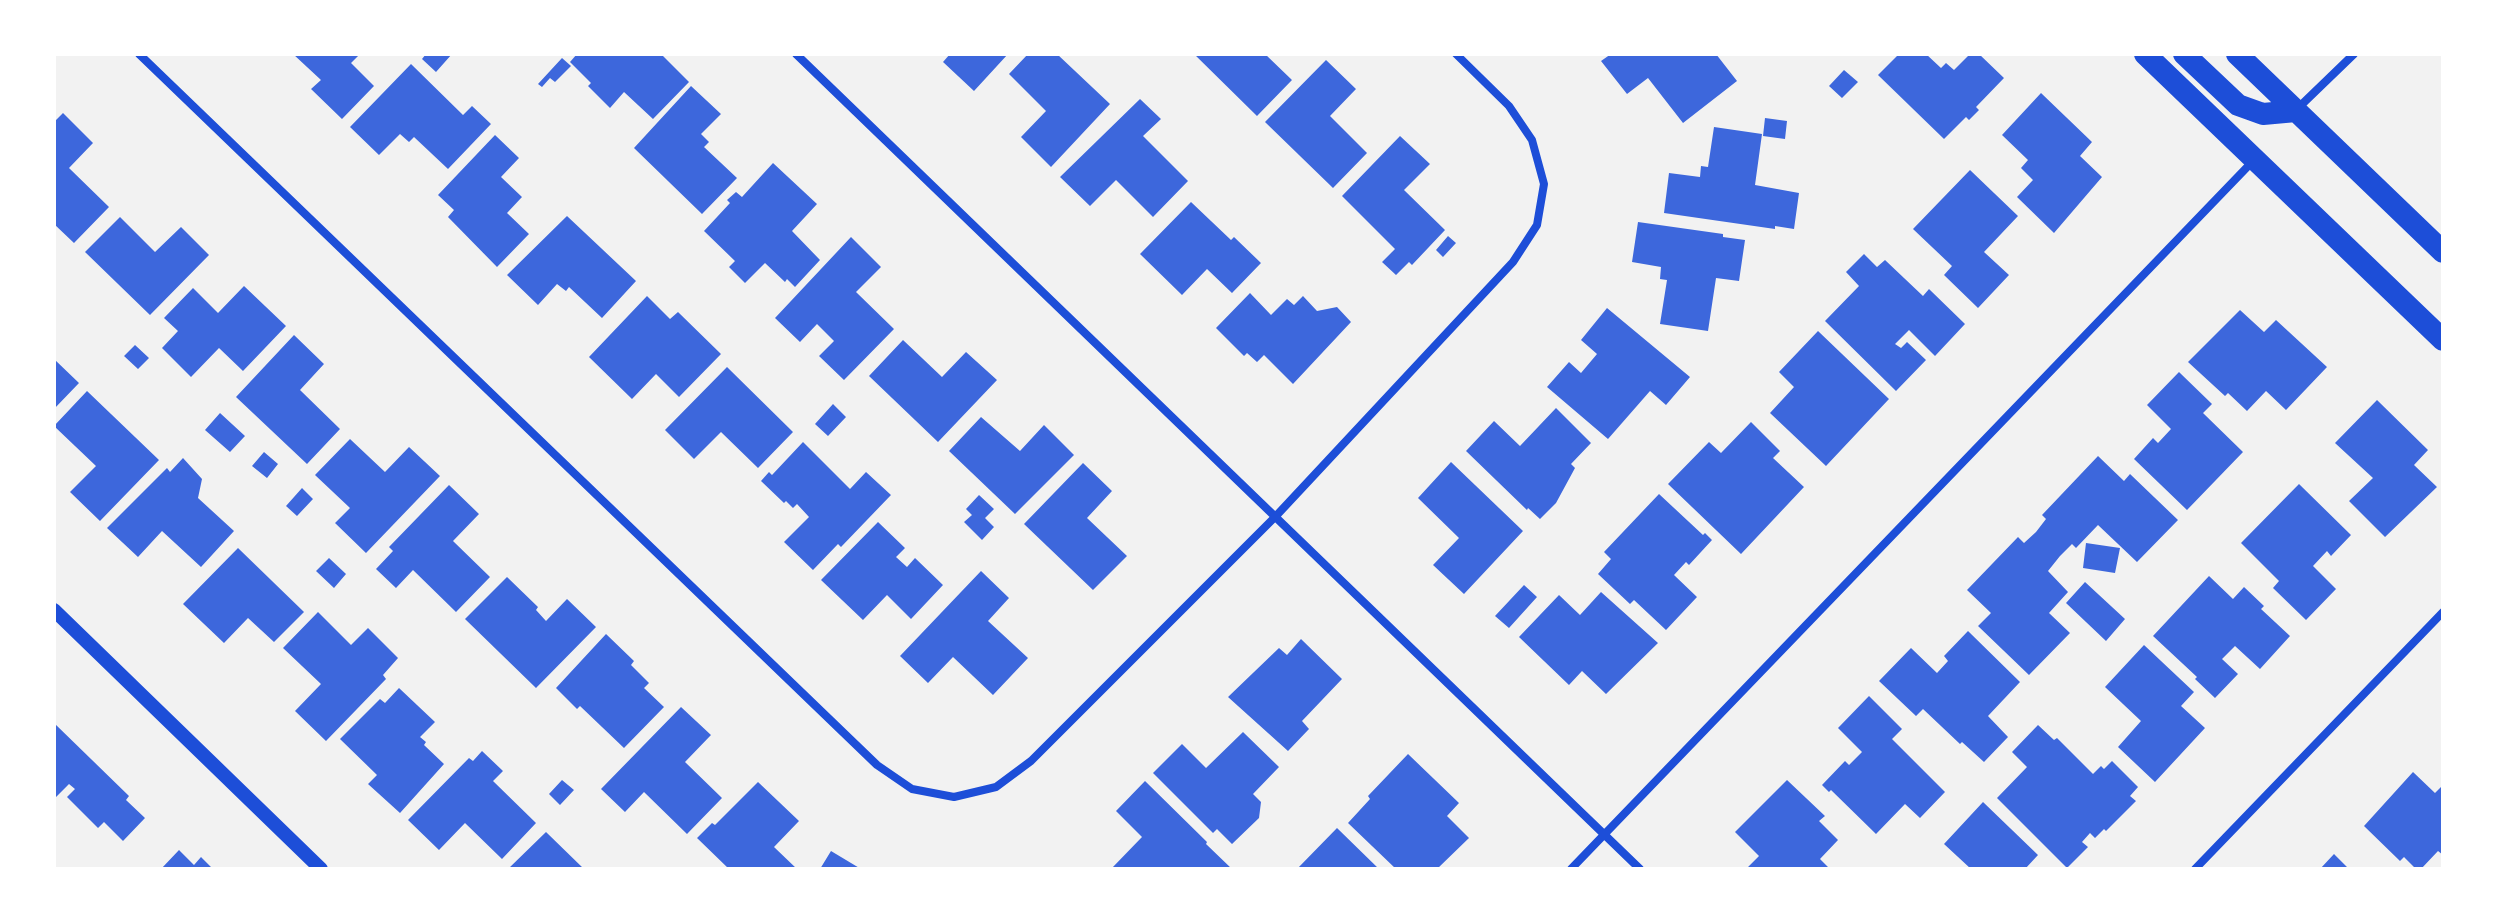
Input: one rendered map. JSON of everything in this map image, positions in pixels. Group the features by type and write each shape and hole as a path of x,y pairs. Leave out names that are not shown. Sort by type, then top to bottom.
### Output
{"highway":[{"path":"2145,54 2443,340"},
{"path":"2184,54 2238,105 2263,114 2296,111"},
{"path":"2237,54 2443,252"}],"street":[{"path":"139,54 877,765 912,789 954,797 996,787 1031,761 1276,516 1513,262 1537,225 1544,184 1532,140 1509,106 1456,54"},
{"path":"796,54 1640,869"},
{"path":"2296,111 2354,54"},
{"path":"1571,869 2255,159"},
{"path":"54,610 321,869"},
{"path":"2195,869 2443,612"}],"building":[{"path":"293,54 360,54 351,63 374,86 342,119 311,89 321,80"},
{"path":"426,54 452,54 436,72 422,59"},
{"path":"577,54 661,54 689,82 653,119 624,92 610,108 570,62"},
{"path":"950,54 1008,54 974,91 943,62"},
{"path":"1028,54 1057,54 1110,104 1051,167 1021,137 1046,111 1009,74"},
{"path":"1194,54 1265,54 1292,80 1257,116"},
{"path":"1611,54 1716,54 1737,81 1683,123 1648,78 1627,94 1601,61"},
{"path":"1899,54 1926,54 1941,68 1946,63 1954,70 1970,54 1979,54 2004,78 1976,107 1979,110 1969,120 1966,117 1944,139 1878,75"},
{"path":"562,58 571,66 555,82 550,78 542,87 538,84"},
{"path":"1326,60 1356,89 1330,116 1367,153 1333,188 1265,122"},
{"path":"411,64 463,115 472,106 491,124 448,169 414,137 409,142 400,134 379,155 350,127"},
{"path":"1844,70 1858,82 1842,98 1829,86"},
{"path":"691,86 721,114 701,134 709,142 704,147 737,178 702,214 634,148"},
{"path":"2041,93 2092,142 2080,156 2102,177 2054,233 2017,197 2033,180 2021,168 2028,160 2002,135"},
{"path":"1140,99 1161,119 1143,136 1188,181 1153,217 1116,180 1090,206 1060,177"},
{"path":"63,113 93,143 69,168 109,207 74,243 54,224 54,122"},
{"path":"1765,118 1787,121 1785,139 1763,136"},
{"path":"1714,127 1762,134 1755,185 1799,193 1794,229 1664,213 1669,173 1700,177 1701,166 1708,167"},
{"path":"495,135 519,158 501,177 522,197 507,213 529,234 497,267 448,217 454,210 438,195"},
{"path":"1400,136 1430,164 1404,190 1445,230 1412,265 1409,262 1396,275 1382,262 1395,249 1342,196"},
{"path":"773,163 817,204 792,231 820,260 795,287 765,263 745,283 729,267 735,261 704,231 730,203 727,200 736,192 742,197"},
{"path":"1970,170 2018,216 1984,252 2009,275 1978,308 1944,275 1952,266 1913,229"},
{"path":"1191,202 1261,263 1232,293 1207,269 1182,295 1140,254"},
{"path":"567,216 636,281 602,318 569,287 566,291 557,284 538,305 507,275"},
{"path":"120,217 155,252 181,227 209,255 150,315 85,252"},
{"path":"1638,222 1745,240 1739,281 1716,278 1708,331 1660,324 1667,280 1660,279 1661,267 1632,262"},
{"path":"1448,236 1456,243 1443,257 1436,250"},
{"path":"851,237 881,267 856,292 894,329 844,380 819,356 834,341 817,324 800,342 775,318"},
{"path":"1864,254 1877,267 1885,260 1923,296 1929,289 1965,324 1935,356 1909,330 1895,344 1901,348 1907,342 1926,360 1896,391 1825,321 1859,286 1846,272"},
{"path":"244,286 286,326 243,371 219,348 191,377 162,348 178,331 164,318 193,288 218,313"},
{"path":"1250,293 1271,315 1287,299 1294,305 1303,296 1317,311 1337,307 1351,322 1293,384 1264,355 1257,362 1247,353 1244,356 1216,328"},
{"path":"647,296 670,319 678,312 721,354 679,397 656,374 632,399 589,357"},
{"path":"1607,308 1690,377 1666,405 1650,391 1608,439 1547,387 1569,362 1581,373 1597,354 1581,340"},
{"path":"2240,310 2264,332 2276,320 2327,367 2286,410 2266,391 2247,411 2228,393 2225,396 2188,362"},
{"path":"1818,331 1889,399 1826,466 1770,413 1794,387 1779,372"},
{"path":"294,335 324,364 300,390 340,429 307,464 236,397"},
{"path":"903,340 942,377 966,352 997,380 938,442 869,376"},
{"path":"135,345 149,358 138,369 124,356"},
{"path":"54,359 79,383 54,409"},
{"path":"727,367 793,432 758,468 721,432 694,459 665,430"},
{"path":"2179,372 2212,404 2203,413 2243,452 2187,510 2134,459 2153,438 2158,443 2171,429 2147,405"},
{"path":"87,391 159,460 100,521 70,492 96,466 54,426"},
{"path":"2377,400 2428,450 2414,465 2437,487 2385,537 2349,501 2373,478 2335,443"},
{"path":"833,404 846,417 828,436 815,424"},
{"path":"1556,408 1591,443 1571,464 1575,468 1556,503 1540,519 1466,451 1494,421 1520,446"},
{"path":"220,413 245,436 230,452 205,430"},
{"path":"981,417 1020,451 1044,425 1074,455 1015,514 949,451"},
{"path":"1751,422 1780,451 1773,458 1804,487 1741,554 1668,484 1709,442 1721,453"},
{"path":"350,439 385,472 409,447 440,476 366,553 335,523 350,508 315,475"},
{"path":"803,442 850,489 866,472 891,495 841,547 838,544 813,570 784,542 809,517 797,504 793,508 786,501 784,503 761,481 769,472 772,475"},
{"path":"264,452 278,464 267,478 252,466"},
{"path":"2098,456 2124,481 2130,474 2178,520 2137,562 2098,525 2076,548 2072,544 2060,556 2048,571 2068,592 2049,613 2070,633 2029,675 1978,626 1991,613 1967,590 2018,537 2024,543 2036,532 2046,519 2042,515"},
{"path":"183,458 202,479 198,498 234,531 201,567 162,531 138,557 107,528 167,468 170,472"},
{"path":"1451,462 1523,531 1464,594 1433,565 1459,538 1418,498"},
{"path":"1083,463 1112,491 1087,518 1127,556 1093,590 1024,524"},
{"path":"2299,484 2351,535 2331,556 2327,551 2313,566 2336,589 2306,620 2273,588 2279,581 2241,543"},
{"path":"449,485 479,514 453,541 490,577 456,612 413,570 396,588 376,569 393,551 389,547"},
{"path":"302,488 313,499 297,516 286,506"},
{"path":"1659,494 1712,540 1689,565 1686,562 1674,575 1697,597 1666,630 1634,600 1630,604 1598,574 1611,559 1604,552"},
{"path":"979,495 994,509 985,518 994,527 982,540 964,522 972,515 966,509"},
{"path":"878,522 905,548 896,557 907,567 915,558 943,585 911,619 887,595 863,620 821,580"},
{"path":"2086,543 2120,548 2115,573 2083,568"},
{"path":"238,548 304,612 274,642 248,618 224,643 183,604"},
{"path":"329,558 346,574 334,588 316,571"},
{"path":"981,571 1009,598 988,621 1028,658 993,695 953,657 928,683 900,656"},
{"path":"2209,576 2233,599 2244,587 2264,606 2261,609 2290,636 2260,669 2235,646 2222,659 2238,674 2215,698 2153,636"},
{"path":"507,577 538,607 536,610 546,621 567,599 596,627 536,688 465,619"},
{"path":"2085,582 2125,619 2106,641 2066,603"},
{"path":"1524,585 1537,597 1509,628 1495,616"},
{"path":"1601,592 1658,643 1606,694 1582,671 1569,685 1519,637 1559,595 1580,615"},
{"path":"318,612 351,645 368,628 398,658 383,675 386,679 326,741 295,711 321,684 283,648"},
{"path":"1968,631 2020,682 1988,716 2008,737 1984,762 1923,709 1916,716 1879,681 1911,648 1937,673 1948,661 1944,656"},
{"path":"606,634 634,661 631,665 649,683 644,688 664,707 624,748 556,688"},
{"path":"1301,639 1342,679 1302,721 1309,729 1288,751 1228,697 1279,648 1287,655"},
{"path":"2144,645 2194,692 2181,706 2205,728 2155,782 2118,747 2141,721 2105,687"},
{"path":"399,688 435,722 420,737 444,764 400,813 368,784 377,775 340,739 380,699 385,703"},
{"path":"1869,696 1902,729 1892,739 1945,792 1920,818 1905,804 1876,834 1822,785 1845,761 1849,765 1862,752 1838,728"},
{"path":"681,707 711,735 685,762 722,798 687,834 644,792 625,812 601,789"},
{"path":"54,723 129,796 126,800 145,818 123,841 104,822 98,828 67,797 75,789 69,784 54,799"},
{"path":"2038,725 2054,740 2057,738 2093,774 2112,761 2138,787 2130,796 2136,801 2106,831 2104,829 2095,838 2090,833 2082,842 2088,847 2067,868 1997,798 2027,767 2012,752"},
{"path":"1243,732 1279,767 1253,794 1261,802 1259,818 1232,844 1217,829 1213,833 1153,773 1182,744 1206,768"},
{"path":"482,751 503,771 493,781 536,823 502,859 465,823 439,850 408,820 469,758 473,761"},
{"path":"1408,754 1459,803 1447,816 1469,838 1437,869 1396,869 1348,823 1370,799 1368,796"},
{"path":"2413,772 2435,793 2443,785 2443,855 2438,851 2421,869 2416,869 2404,857 2400,861 2364,826"},
{"path":"562,780 574,790 560,805 549,794"},
{"path":"1787,780 1825,816 1819,821 1838,840 1820,859 1830,869 1746,869 1759,856 1735,832"},
{"path":"1145,781 1232,869 1111,869 1142,837 1116,811"},
{"path":"758,782 799,821 774,847 797,869 729,869 697,838 712,823 715,825"},
{"path":"1983,802 2038,855 2025,869 1971,869 1944,844"},
{"path":"1337,828 1379,869 1297,869"},
{"path":"546,832 584,869 508,869"},
{"path":"179,850 194,865 201,857 213,869 161,869"},
{"path":"831,851 861,869 820,869"},
{"path":"2334,854 2349,869 2320,869"}]}
